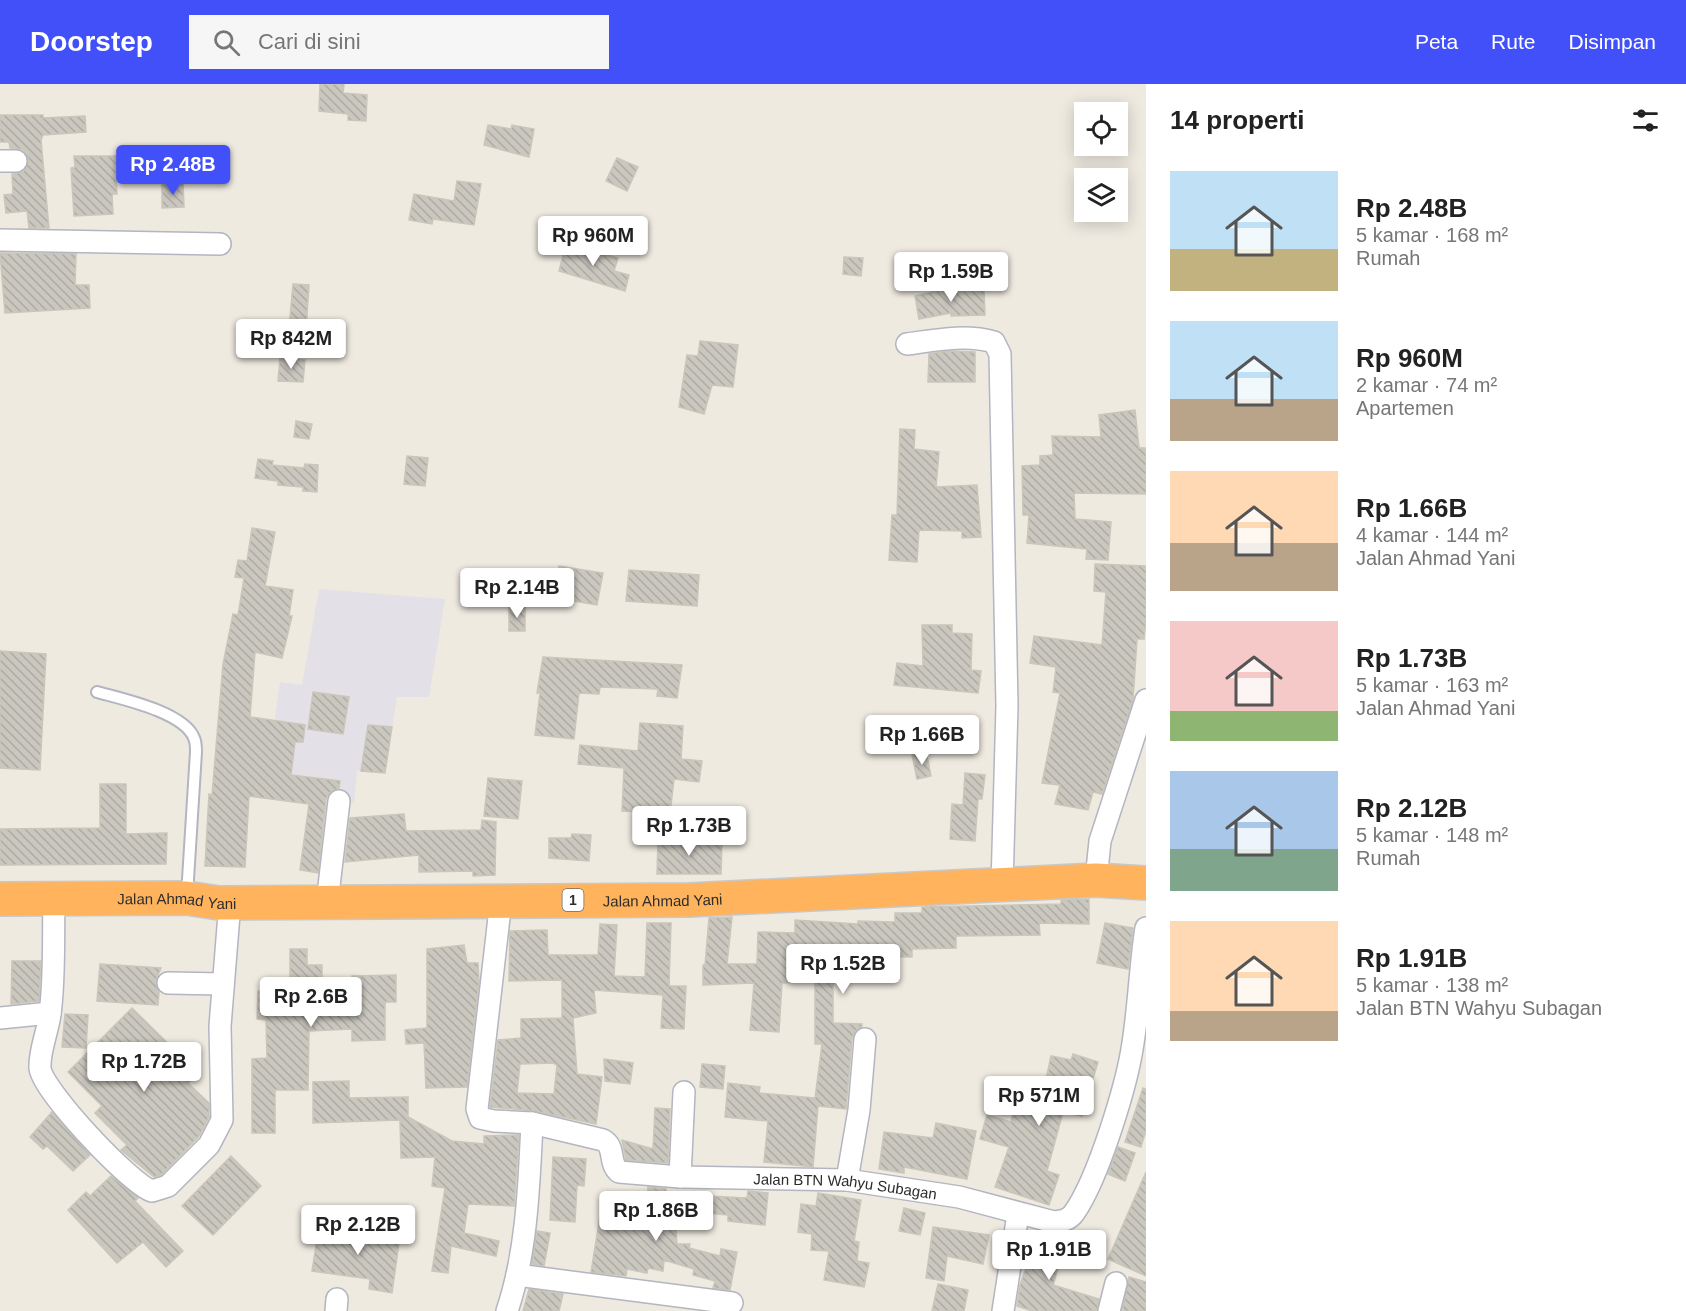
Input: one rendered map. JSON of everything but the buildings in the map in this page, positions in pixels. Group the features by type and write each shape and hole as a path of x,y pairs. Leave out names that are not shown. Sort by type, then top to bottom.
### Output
{"highway":[{"name":"Jalan Ahmad Yani","path":"0,900 186,898 230,902 327,903 689,900 1096,880 1146,883"}],"street":[{"path":"0,240 220,244"},
{"path":"907,344 953,338 982,338 994,342 1000,354 1006,706 1002,886"},
{"path":"1096,880 1100,841 1146,700"},
{"path":"327,903 339,801"},
{"path":"54,900 50,1013 40,1068 52,1093 120,1168 145,1189 158,1191 168,1186 209,1145 222,1120 223,984 230,902"},
{"name":"Jalan BTN Wahyu Subagan","path":"501,900 477,1109 480,1118 532,1123 603,1140 610,1148 612,1164 619,1172 680,1177 847,1180 959,1197 1054,1222 1066,1220 1073,1214 1091,1180 1139,1046 1146,928"},
{"path":"168,983 223,984"},
{"path":"0,1018 50,1013"},
{"path":"847,1180 859,1110 865,1039"},
{"path":"680,1177 684,1092"},
{"path":"507,1311 517,1275 522,1243 532,1123"},
{"path":"1003,1311 1018,1214"},
{"path":"517,1275 732,1303"},
{"path":"1109,1311 1116,1283"}],"lane":[{"path":"97,693 168,716 180,722 194,738 196,753 186,898"}],"shaded area":[{"path":"319,589 445,599 429,697 397,697 385,773 357,771 354,803 338,801 340,781 267,772 280,682 302,685"}]}
